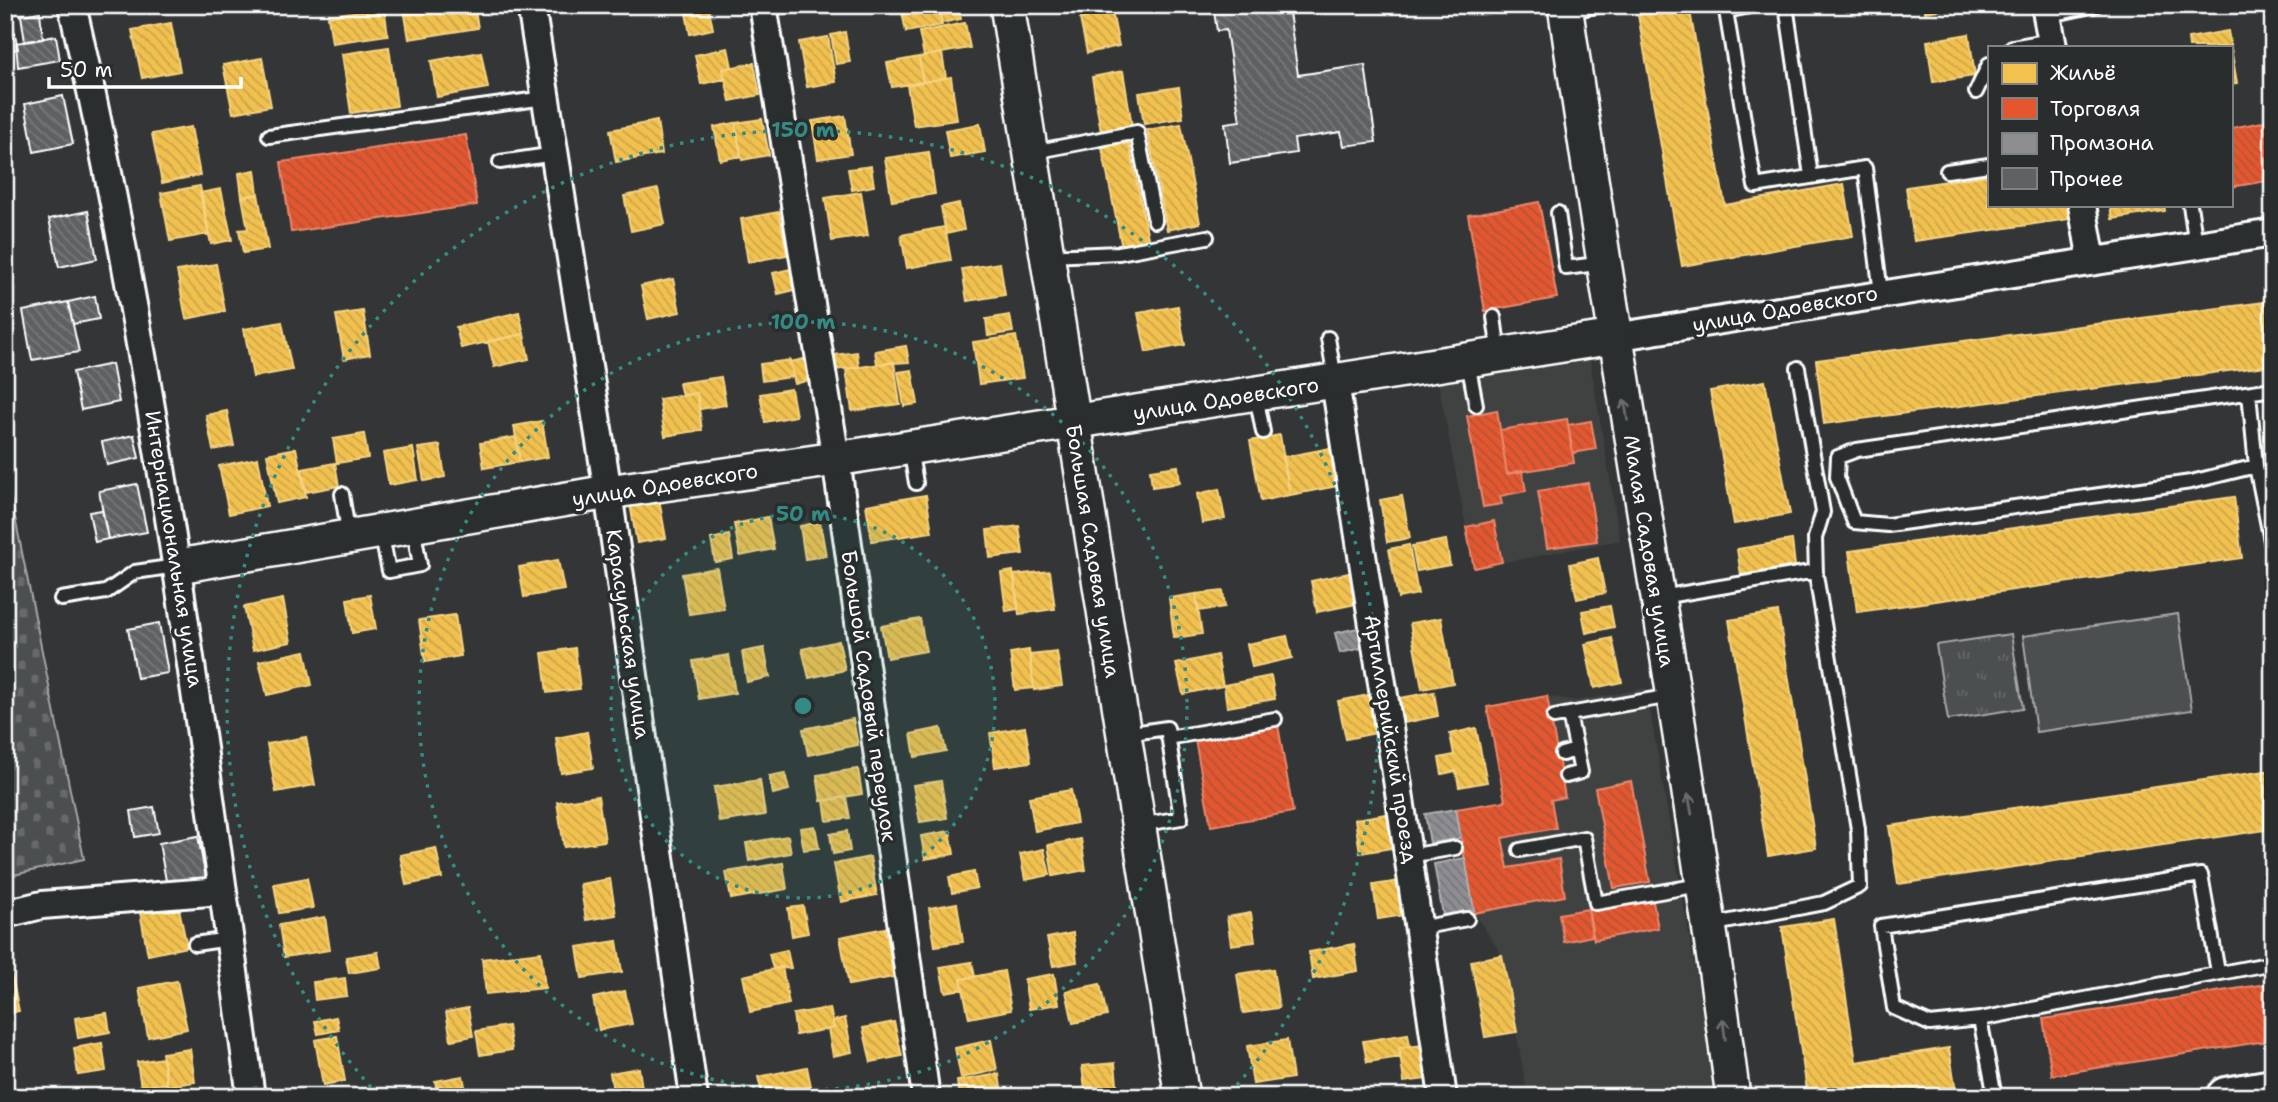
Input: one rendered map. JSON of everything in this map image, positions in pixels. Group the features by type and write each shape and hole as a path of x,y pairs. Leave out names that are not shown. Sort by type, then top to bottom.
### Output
{"main road":[{"path":"2226,1097 2273,1089"}],"street":[{"name":"Интернациональная улица","path":"72,5 106,155 179,566 251,1097"},
{"name":"Карасульская улица","path":"531,5 608,492 694,1097"},
{"name":"Большой Садовый переулок","path":"763,5 836,459 926,1097"},
{"name":"Большая Садовая улица","path":"1007,5 1045,256 1182,1097"},
{"name":"Малая Садовая улица","path":"1565,9 1614,337 1704,884 1733,1097"},
{"path":"2082,206 2092,261"},
{"name":"улица Одоевского","path":"179,566 608,492 910,448 1268,387 1484,359 1881,293 2273,233"},
{"name":"Артиллерийский проезд","path":"1326,378 1409,856 1443,1097"},
{"path":"5,914 42,905 209,892 222,887"}],"lane":[{"path":"1565,9 1601,5"},
{"path":"1755,5 1726,12 1755,186 1865,168 1881,293"},
{"path":"1786,5 1811,176"},
{"path":"2014,46 2096,5"},
{"path":"1976,92 1988,66"},
{"path":"269,136 545,98"},
{"path":"1029,152 1137,132 1155,221"},
{"path":"500,162 555,154"},
{"path":"1947,171 1988,165"},
{"path":"2190,206 2196,245"},
{"path":"1558,213 1566,268 1604,263"},
{"path":"1045,256 1119,253 1207,237"},
{"path":"1476,405 1494,317"},
{"path":"1326,378 1328,338"},
{"path":"1710,925 1824,903 1860,886 1858,829 1816,571 1815,538 1823,512 1798,368"},
{"path":"1263,432 1268,387"},
{"path":"2256,466 2177,484 1888,525 1854,522 1837,477 1838,457 1857,450 2273,389"},
{"path":"2249,393 2256,466 2273,551"},
{"path":"910,448 916,483"},
{"path":"342,494 381,532"},
{"path":"61,599 106,592 135,572 179,566"},
{"path":"1657,598 1816,571"},
{"path":"1554,717 1672,696"},
{"path":"1566,776 1581,772 1569,714"},
{"path":"1168,738 1275,719"},
{"path":"1122,735 1167,728 1181,818 1137,826"},
{"path":"1562,754 1576,750"},
{"path":"1520,850 1584,838 1596,903 1704,884"},
{"path":"1409,856 1455,848"},
{"path":"2218,972 2201,875 1881,926 1894,1008 1930,1024 1980,1019 2273,963"},
{"path":"1419,929 1467,919"},
{"path":"195,944 229,939"},
{"path":"1980,1019 1994,1097"}],"shaded area":[{"path":"1589,355 1620,540 1474,568 1437,376"},
{"path":"1646,688 1717,1097 1528,1097 1502,955 1474,913 1456,809 1505,800 1487,707 1547,696 1577,701"}],"green space":[{"path":"5,468 84,859 5,877"},
{"path":"2178,614 2192,710 2036,732 2023,636"},
{"path":"2011,634 2023,708 1948,720 1936,645"}],"building: Жильё":[{"path":"426,5 474,5 478,28 409,39 404,9"},
{"path":"780,5 808,5 809,9 782,14"},
{"path":"939,5 958,5 961,19 941,23"},
{"path":"1924,5 1967,5 1967,6 1925,12"},
{"path":"939,6 942,25 906,32 902,12"},
{"path":"1689,6 1725,205 1844,184 1853,236 1682,266 1638,15"},
{"path":"384,7 388,35 332,43 328,16"},
{"path":"709,9 713,29 690,34 686,13"},
{"path":"1112,12 1119,46 1087,53 1080,19"},
{"path":"171,23 180,71 142,78 132,30"},
{"path":"965,23 970,48 924,56 919,32"},
{"path":"2228,31 2231,46 2189,46 2188,38"},
{"path":"845,32 850,62 836,64 831,35"},
{"path":"1969,34 1975,76 1933,82 1927,41"},
{"path":"828,37 836,82 807,87 799,42"},
{"path":"389,47 397,106 351,113 342,54"},
{"path":"728,48 732,67 723,69 725,79 701,84 695,55"},
{"path":"481,52 488,88 437,97 431,61"},
{"path":"942,53 946,78 923,82 919,57"},
{"path":"2232,54 2237,83 2232,84"},
{"path":"919,57 923,82 892,87 887,63"},
{"path":"262,58 271,106 233,113 223,65"},
{"path":"754,63 760,95 730,101 723,69"},
{"path":"1123,71 1132,126 1101,132 1092,77"},
{"path":"951,77 957,120 914,126 907,85"},
{"path":"1179,87 1183,118 1144,124 1139,93"},
{"path":"845,116 851,154 818,159 812,121"},
{"path":"762,119 769,155 742,160 735,123"},
{"path":"657,121 662,154 616,162 610,130"},
{"path":"735,123 741,156 720,160 714,127"},
{"path":"980,124 985,152 950,158 945,130"},
{"path":"1181,124 1200,223 1167,230 1147,130"},
{"path":"191,127 200,175 162,183 152,134"},
{"path":"1129,143 1149,243 1122,248 1102,148"},
{"path":"929,152 935,194 892,201 885,158"},
{"path":"871,166 874,186 852,190 848,169"},
{"path":"255,170 258,194 242,197 239,173"},
{"path":"1988,175 1988,206 2068,206 2070,219 1914,241 1906,187"},
{"path":"200,186 209,234 170,241 161,193"},
{"path":"221,189 232,240 211,244 200,193"},
{"path":"658,189 665,224 631,231 624,196"},
{"path":"861,192 868,236 832,241 825,198"},
{"path":"258,194 268,249 243,253 239,230 248,229 242,197"},
{"path":"959,203 964,230 946,234 941,207"},
{"path":"2110,206 2164,206 2165,211 2112,219"},
{"path":"779,212 787,255 748,262 741,219"},
{"path":"945,227 951,260 907,268 901,235"},
{"path":"1000,263 1005,295 967,301 962,269"},
{"path":"216,264 225,311 186,319 177,271"},
{"path":"795,268 799,289 778,294 773,273"},
{"path":"673,279 680,312 648,319 641,286"},
{"path":"2273,301 2273,365 1824,424 1816,360"},
{"path":"1178,306 1185,345 1146,352 1138,313"},
{"path":"363,311 370,354 344,359 336,315"},
{"path":"519,312 524,334 461,348 456,327"},
{"path":"1010,315 1013,332 988,336 986,319"},
{"path":"282,322 292,370 253,377 244,329"},
{"path":"524,334 529,359 494,367 488,341"},
{"path":"1016,336 1023,378 979,384 973,342"},
{"path":"906,346 909,362 877,364 875,351"},
{"path":"857,352 859,367 835,370 833,355"},
{"path":"804,359 809,380 795,384 790,362"},
{"path":"790,360 793,377 762,381 760,364"},
{"path":"894,362 900,404 852,411 846,369"},
{"path":"912,370 918,404 904,406 898,372"},
{"path":"721,377 726,405 700,409 697,393 682,396 679,383"},
{"path":"1765,381 1790,514 1734,524 1710,391"},
{"path":"791,389 796,416 765,422 760,394"},
{"path":"697,393 702,430 665,436 659,399"},
{"path":"227,411 234,446 213,450 206,415"},
{"path":"542,421 548,457 520,462 514,426"},
{"path":"364,434 368,458 337,463 333,439"},
{"path":"1280,435 1290,495 1261,501 1250,441"},
{"path":"516,437 520,462 484,468 480,443"},
{"path":"440,445 445,477 424,481 418,448"},
{"path":"296,448 306,497 277,503 267,454"},
{"path":"413,448 418,480 389,485 383,453"},
{"path":"1331,448 1338,486 1290,495 1283,457"},
{"path":"258,458 267,506 229,514 219,466"},
{"path":"335,463 339,486 306,492 302,469"},
{"path":"1178,466 1180,483 1152,487 1150,470"},
{"path":"1219,489 1225,519 1202,523 1197,494"},
{"path":"926,495 932,532 872,541 866,505"},
{"path":"1402,496 1410,538 1387,542 1380,500"},
{"path":"2234,497 2242,558 1857,612 1849,551"},
{"path":"659,499 666,538 637,543 630,504"},
{"path":"768,517 774,549 740,556 734,524"},
{"path":"820,522 826,556 805,559 800,526"},
{"path":"1019,526 1023,554 990,558 987,530"},
{"path":"729,535 733,559 715,562 711,539"},
{"path":"1446,540 1450,565 1417,571 1412,546"},
{"path":"1792,540 1795,566 1741,575 1737,549"},
{"path":"1409,545 1418,594 1398,598 1389,549"},
{"path":"1598,558 1605,593 1577,599 1570,564"},
{"path":"558,560 564,590 524,597 519,567"},
{"path":"717,568 724,609 689,614 682,574"},
{"path":"1013,571 1018,609 1006,611 1001,573"},
{"path":"1050,571 1055,609 1019,614 1014,575"},
{"path":"1354,572 1361,603 1317,612 1311,581"},
{"path":"1223,591 1225,607 1198,611 1196,594"},
{"path":"1196,594 1202,634 1174,638 1169,598"},
{"path":"370,595 376,629 352,633 347,599"},
{"path":"283,599 291,642 253,650 244,607"},
{"path":"1610,606 1614,627 1586,633 1582,611"},
{"path":"1778,612 1816,848 1768,856 1729,620"},
{"path":"455,615 461,656 425,662 419,620"},
{"path":"1441,618 1453,683 1422,689 1410,623"},
{"path":"920,619 926,651 887,658 881,626"},
{"path":"1287,636 1292,658 1252,667 1247,644"},
{"path":"1612,638 1622,682 1594,688 1585,644"},
{"path":"839,641 845,670 809,678 802,649"},
{"path":"575,648 580,689 547,693 542,653"},
{"path":"764,648 770,677 747,682 742,652"},
{"path":"1029,650 1034,688 1015,690 1010,653"},
{"path":"305,651 312,685 267,695 259,661"},
{"path":"1057,652 1062,686 1034,690 1030,655"},
{"path":"729,655 735,693 699,699 693,661"},
{"path":"1217,655 1223,686 1183,694 1176,664"},
{"path":"1271,676 1275,699 1227,707 1224,685"},
{"path":"1434,692 1438,716 1399,724 1394,699"},
{"path":"1374,694 1381,732 1346,739 1338,701"},
{"path":"853,719 858,745 808,755 803,729"},
{"path":"1025,727 1031,762 995,767 990,733"},
{"path":"941,728 946,751 915,757 911,734"},
{"path":"1476,728 1487,782 1459,787 1456,771 1442,774 1439,758 1454,755 1450,734"},
{"path":"587,732 593,768 561,773 556,738"},
{"path":"306,737 315,785 276,792 267,744"},
{"path":"858,769 862,794 821,801 817,775"},
{"path":"2273,770 2273,829 1898,884 1889,826"},
{"path":"785,773 789,790 773,794 769,776"},
{"path":"760,780 765,815 719,822 714,787"},
{"path":"941,781 947,818 920,822 913,785"},
{"path":"1071,790 1077,823 1035,831 1029,797"},
{"path":"598,796 605,841 564,847 557,802"},
{"path":"846,797 850,818 827,821 824,801"},
{"path":"1393,813 1398,847 1360,853 1355,819"},
{"path":"815,826 819,848 804,850 800,828"},
{"path":"847,831 850,851 833,854 830,834"},
{"path":"950,831 954,854 925,859 921,836"},
{"path":"788,836 791,853 749,861 746,843"},
{"path":"1081,839 1086,870 1053,876 1048,845"},
{"path":"436,848 442,878 406,885 400,855"},
{"path":"1044,849 1050,875 1025,880 1020,854"},
{"path":"870,857 877,895 841,902 834,864"},
{"path":"783,863 787,889 731,899 726,872"},
{"path":"974,872 977,888 952,893 949,877"},
{"path":"307,878 313,908 279,913 274,884"},
{"path":"610,879 616,915 586,920 580,884"},
{"path":"1407,880 1412,914 1378,919 1373,885"},
{"path":"177,899 187,947 148,955 139,907"},
{"path":"957,903 963,942 935,946 929,908"},
{"path":"803,906 808,933 792,936 788,908"},
{"path":"1251,913 1255,942 1231,945 1227,917"},
{"path":"325,917 330,950 284,957 279,925"},
{"path":"1834,919 1856,1062 1949,1048 1957,1097 1808,1097 1782,927"},
{"path":"885,928 894,977 849,985 840,937"},
{"path":"1073,933 1077,962 1053,966 1047,938"},
{"path":"617,941 622,972 582,978 577,947"},
{"path":"1354,944 1358,971 1313,979 1309,952"},
{"path":"787,950 791,968 773,969 769,954"},
{"path":"378,952 381,968 349,973 346,957"},
{"path":"541,952 545,988 486,994 482,959"},
{"path":"1502,955 1517,1032 1485,1037 1471,961"},
{"path":"972,962 975,977 961,979 963,989 945,992 940,967"},
{"path":"9,963 19,1011 5,1014 5,964"},
{"path":"782,967 789,1004 750,1012 743,976"},
{"path":"1273,969 1279,1008 1243,1013 1237,974"},
{"path":"1004,971 1011,1010 969,1018 961,979"},
{"path":"1054,974 1059,1004 1029,1009 1024,979"},
{"path":"345,978 347,996 315,1000 313,982"},
{"path":"177,981 187,1029 148,1037 139,988"},
{"path":"1100,984 1107,1016 1073,1023 1066,991"},
{"path":"625,991 632,1024 599,1030 593,998"},
{"path":"468,1008 473,1036 451,1040 446,1012"},
{"path":"830,1008 834,1028 796,1035 793,1014"},
{"path":"107,1013 110,1032 78,1038 75,1018"},
{"path":"336,1017 339,1030 318,1034 315,1021"},
{"path":"845,1018 852,1052 833,1056 828,1029 834,1028 832,1021"},
{"path":"894,1022 902,1056 871,1062 863,1028"},
{"path":"508,1026 512,1050 480,1055 476,1031"},
{"path":"1408,1034 1410,1046 1399,1048 1401,1057 1367,1062 1363,1041"},
{"path":"337,1036 345,1081 323,1085 315,1040"},
{"path":"991,1040 997,1070 961,1078 955,1048"},
{"path":"1287,1040 1293,1078 1253,1084 1247,1046"},
{"path":"102,1043 106,1071 78,1075 74,1048"},
{"path":"1430,1044 1435,1078 1404,1082 1399,1048"},
{"path":"190,1049 195,1082 167,1086 162,1053"},
{"path":"163,1058 167,1083 141,1087 137,1062"},
{"path":"1115,1063 1118,1094 1086,1097 1082,1066"},
{"path":"807,1067 813,1096 763,1097 758,1077"},
{"path":"639,1068 643,1095 614,1097 610,1073"},
{"path":"999,1074 1002,1095 959,1097 957,1081"},
{"path":"463,1076 467,1097 438,1097 435,1081"}],"building: Торговля":[{"path":"2273,120 2273,180 2232,187 2232,128"},
{"path":"466,135 477,205 291,232 281,162"},
{"path":"1539,202 1557,298 1485,311 1468,215"},
{"path":"1497,410 1507,474 1522,470 1526,491 1500,496 1502,504 1483,507 1467,416"},
{"path":"1567,419 1574,463 1507,474 1500,430"},
{"path":"1591,421 1596,449 1573,453 1568,425"},
{"path":"1588,483 1597,541 1547,548 1538,491"},
{"path":"1494,521 1502,562 1474,568 1466,527"},
{"path":"1547,696 1565,797 1551,800 1556,828 1502,838 1508,868 1559,859 1565,896 1474,913 1456,809 1505,801 1487,707"},
{"path":"1278,725 1293,812 1211,826 1195,740"},
{"path":"1631,781 1650,882 1614,888 1595,788"},
{"path":"1652,897 1658,928 1594,940 1588,909"},
{"path":"1588,909 1592,936 1564,942 1559,914"},
{"path":"2273,983 2273,1040 2052,1075 2043,1019"}],"building: Промзона":[{"path":"1358,628 1362,648 1340,653 1335,633"},
{"path":"1456,809 1461,838 1430,843 1425,814"},
{"path":"1465,858 1474,910 1443,915 1434,864"}],"building: Прочее":[{"path":"5,5 9,5 18,49 5,51"},
{"path":"1213,5 1288,5 1298,75 1365,65 1376,142 1344,146 1341,132 1294,139 1296,153 1230,163 1225,123 1240,121 1226,30 1217,31"},
{"path":"40,12 43,39 25,42 21,15"},
{"path":"56,36 60,60 18,67 16,43"},
{"path":"63,96 73,144 34,152 25,104"},
{"path":"88,211 97,259 59,267 49,219"},
{"path":"95,296 99,319 73,324 68,302"},
{"path":"68,302 79,352 32,360 23,311"},
{"path":"112,364 119,402 81,410 73,372"},
{"path":"134,435 139,458 107,465 102,442"},
{"path":"137,484 147,532 108,539 99,491"},
{"path":"102,510 108,539 95,542 89,512"},
{"path":"159,623 168,673 137,678 128,629"},
{"path":"154,807 159,833 135,837 131,811"},
{"path":"198,836 207,884 168,891 159,843"}]}
